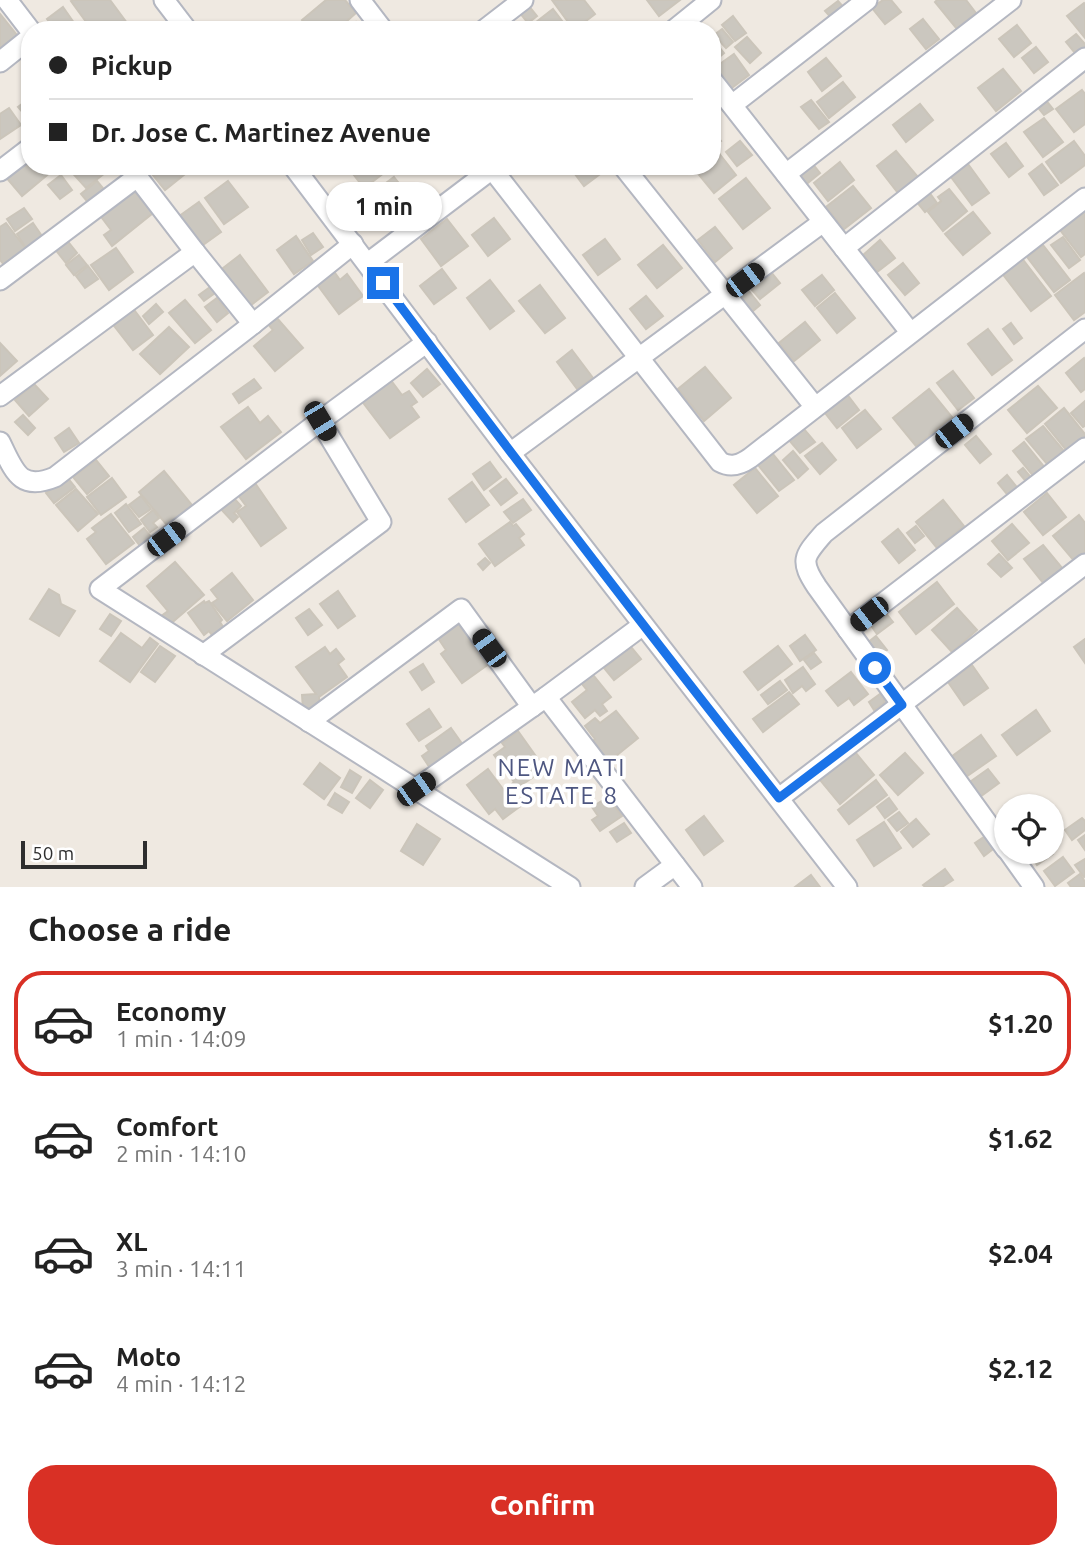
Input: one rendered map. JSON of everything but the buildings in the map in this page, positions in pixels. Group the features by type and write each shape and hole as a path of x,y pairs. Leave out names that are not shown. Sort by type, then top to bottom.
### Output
{"street":[{"path":"7,0 23,21"},
{"path":"164,0 180,21"},
{"path":"360,0 376,21"},
{"path":"496,21 523,0"},
{"path":"685,21 711,0"},
{"path":"732,105 867,0"},
{"path":"786,174 1011,0"},
{"path":"0,62 21,45"},
{"path":"844,248 1085,58"},
{"path":"721,91 910,332"},
{"path":"0,171 21,155"},
{"path":"0,280 129,175"},
{"path":"135,175 253,324"},
{"path":"303,175 510,453 847,887"},
{"path":"368,263 485,175"},
{"path":"499,175 720,462 733,466 741,464 1085,198"},
{"path":"630,175 815,407"},
{"path":"510,453 824,222"},
{"path":"0,442 20,478 31,483 55,477 353,244"},
{"path":"0,396 195,252"},
{"path":"994,831 807,573 806,559 824,533 1085,329"},
{"path":"427,342 100,589 570,887"},
{"path":"203,655 381,522 320,421"},
{"path":"848,630 1085,448"},
{"path":"779,798 1085,564"},
{"path":"309,722 461,609 692,887"},
{"path":"416,789 643,625"},
{"path":"1018,864 1034,887"},
{"path":"645,887 675,865"}],"district":[{"name":"NEW MATI ESTATE 8","path":"562,782"}],"route":[{"path":"383,283 510,453 779,798 902,705 875,668"}]}
